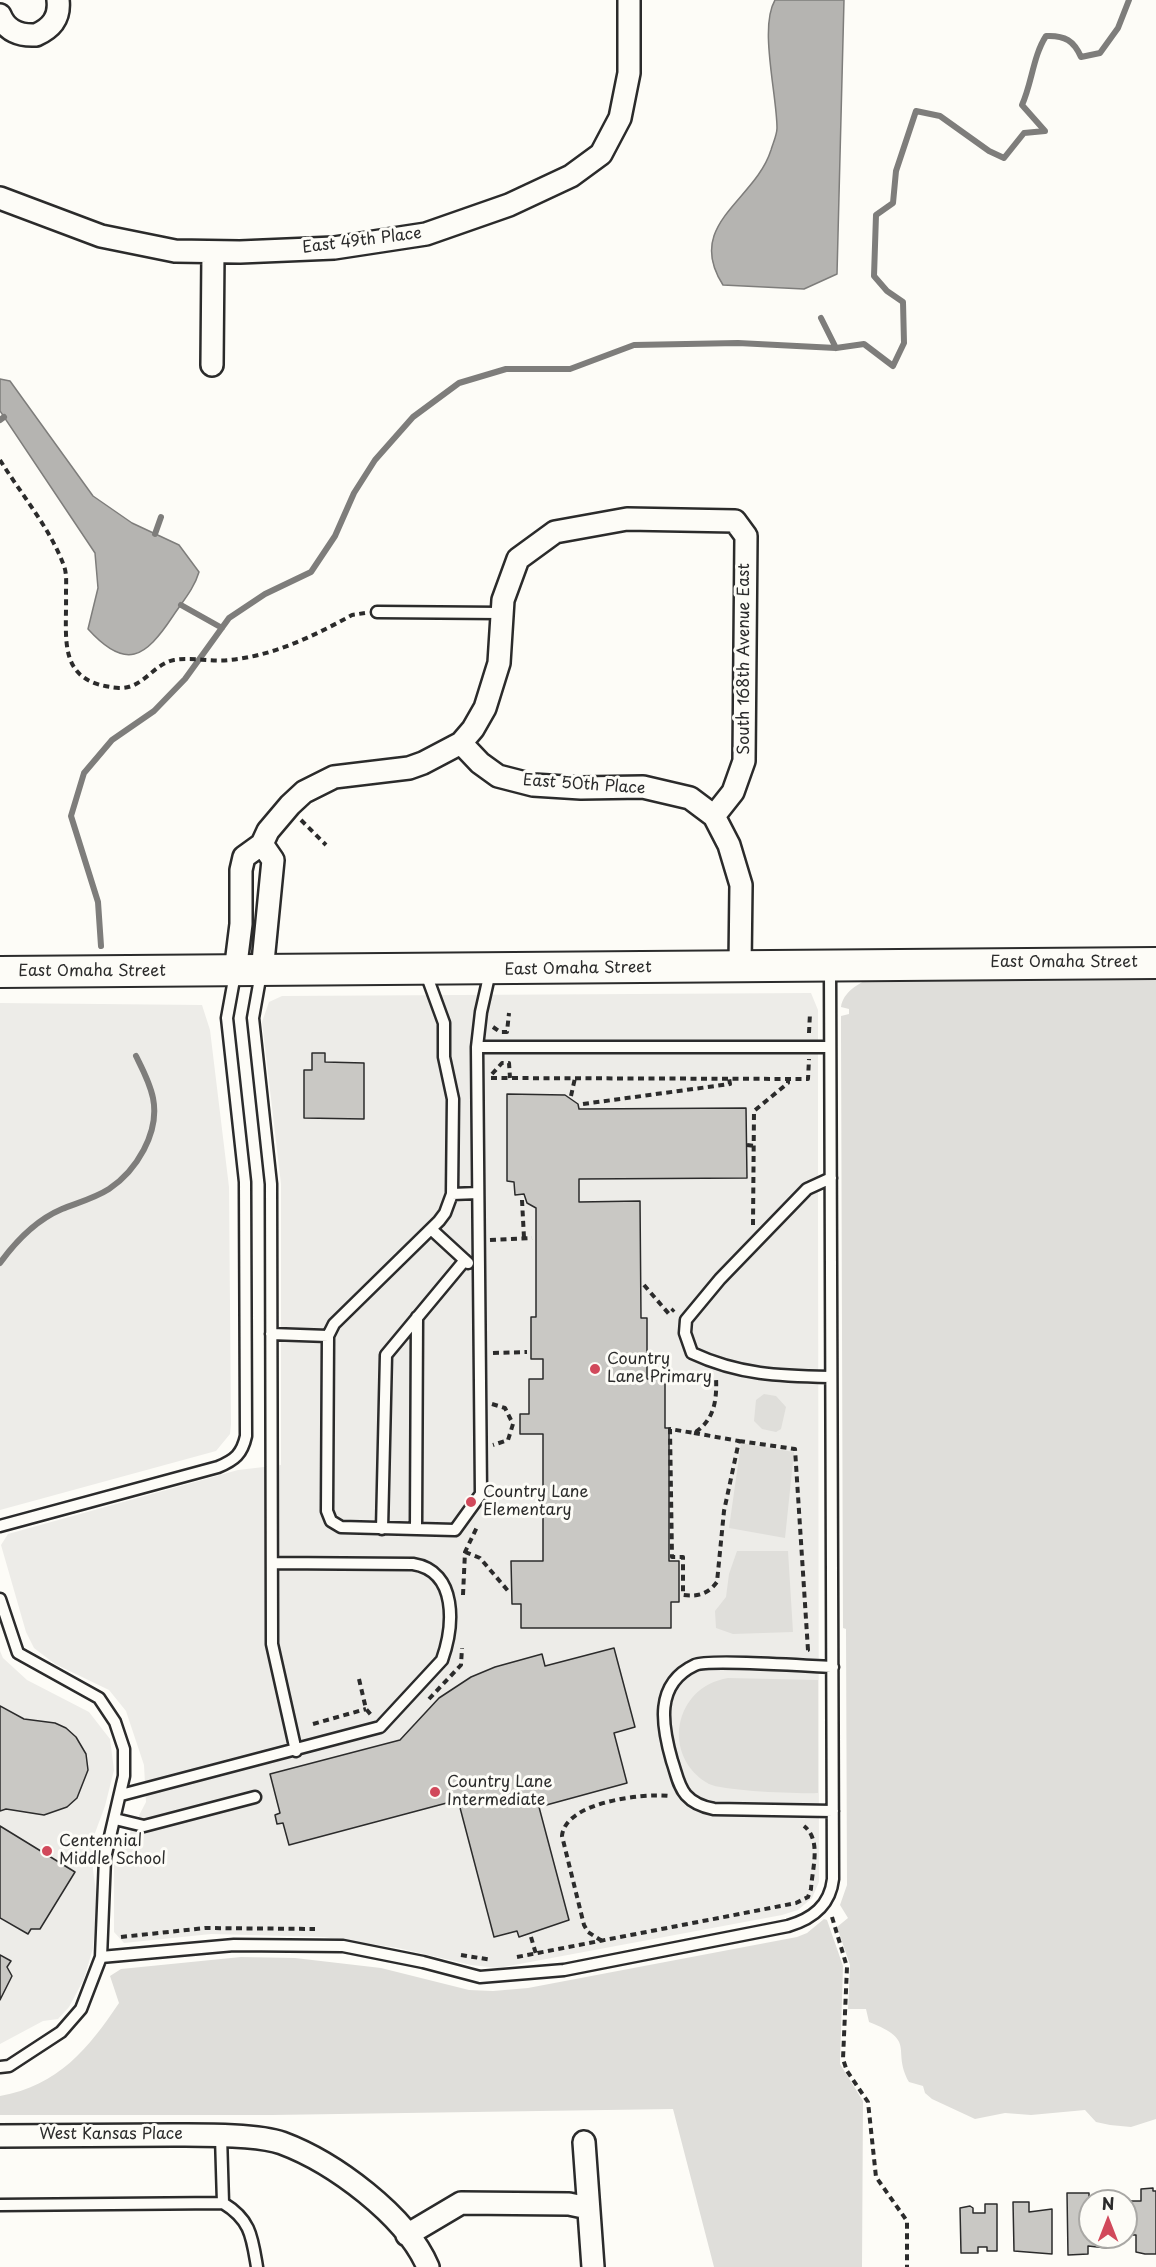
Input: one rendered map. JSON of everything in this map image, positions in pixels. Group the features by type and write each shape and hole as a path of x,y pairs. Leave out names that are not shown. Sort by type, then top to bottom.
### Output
{"main road":[{"name":"East Omaha Street","path":"0,972 424,971 830,964 1156,963"}],"street":[{"path":"2,25 26,36 46,30 58,14 58,0"},
{"name":"East 49th Place","path":"0,198 101,236 175,251 334,248 426,234 509,205 571,176 601,154 620,118 629,74 629,0"},
{"path":"212,365 213,252"},
{"name":"South 168th Avenue East","path":"501,613 503,600 518,559 555,532 627,519 735,521 746,536 744,761 733,792 714,816"},
{"path":"248,972 241,924 241,870 244,857 262,844 277,819 304,792 334,777 409,768 436,757 460,743 485,708 500,663 501,613"},
{"name":"East 50th Place","path":"460,743 480,764 498,776 533,785 581,788 643,787 690,798 714,816"},
{"path":"714,816 729,845 741,885 740,966"},
{"path":"248,972 269,889 273,860 262,844"},
{"path":"241,887 269,889"},
{"name":"West Kansas Place","path":"0,2136 221,2136 280,2142 336,2171 372,2198 407,2235 428,2267"},
{"path":"584,2142 593,2267"},
{"path":"407,2235 460,2203 569,2204 588,2208"}],"lane":[{"path":"377,612 501,613"},
{"path":"101,1957 234,1945 343,1946 423,1962 480,1977 564,1970 788,1926 814,1916 831,1889 830,964"},
{"path":"424,971 444,1023 444,1057 453,1099 452,1194 445,1213 334,1324 328,1336 327,1511 331,1521 341,1527 455,1530 481,1494 477,1271 477,1047 481,1012 490,970"},
{"path":"248,972 271,1184 272,1644 296,1751"},
{"path":"0,1526 218,1467 234,1461 243,1449 246,1436 245,1182 227,1018 248,972"},
{"path":"477,1047 830,1047"},
{"path":"831,1178 807,1189 720,1279 686,1320 685,1333 692,1353 716,1364 769,1376 831,1377"},
{"path":"452,1194 478,1193"},
{"path":"431,1229 477,1271"},
{"path":"382,1529 386,1355 465,1260"},
{"path":"416,1529 417,1317"},
{"path":"272,1334 328,1336"},
{"path":"121,1796 380,1727 442,1660 446,1649 449,1605 444,1583 426,1566 272,1563"},
{"path":"0,1599 18,1653 99,1698 115,1722 124,1749 121,1796 105,1858 101,1957 81,2010 61,2032 9,2066 0,2067"},
{"path":"832,1666 696,1664 677,1678 667,1692 663,1710 664,1731 680,1787 700,1806 714,1809 832,1811"},
{"path":"115,1819 144,1826 255,1797"},
{"path":"221,2136 223,2203"},
{"path":"0,2205 223,2203 238,2212 248,2225 257,2267"}],"path":[{"path":"0,460 56,548 65,568 67,645 72,668 88,682 120,688 136,686 171,660 227,660 282,648 352,615 377,612"},
{"path":"290,805 326,845"},
{"path":"489,1019 500,1032 507,1032 509,1013"},
{"path":"492,1078 495,1069 502,1063 509,1063 510,1078"},
{"path":"571,1096 575,1078"},
{"path":"583,1104 730,1084 729,1078"},
{"path":"746,1234 753,1226 754,1111 788,1083 788,1079"},
{"path":"747,1144 754,1146"},
{"path":"522,1200 524,1238"},
{"path":"489,1240 532,1238"},
{"path":"644,1285 669,1314 676,1306"},
{"path":"490,1353 527,1352"},
{"path":"694,1433 704,1427 715,1407 716,1364"},
{"path":"739,1441 724,1511 717,1582 702,1594 683,1595 683,1557 672,1557 670,1429 795,1449 808,1650 797,1650"},
{"path":"465,1552 480,1558 509,1592"},
{"path":"807,1634 814,1634"},
{"path":"359,1679 366,1709 374,1719"},
{"path":"313,1724 366,1709"},
{"path":"667,1790 677,1803"},
{"path":"602,1941 588,1932 584,1925 562,1836 564,1824 580,1811 644,1795 670,1796"},
{"path":"512,1958 784,1907 808,1897 815,1842 811,1832 799,1824"},
{"path":"832,1916 847,1967 843,2059 847,2071 868,2102 878,2181 907,2221 907,2267"},
{"path":"121,1937 205,1928 327,1930"},
{"path":"531,1937 536,1954"},
{"path":"452,1953 498,1961"}],"shaded area":[{"path":"775,0 844,0 837,274 804,289 723,285 713,264 712,245 717,229 726,214 763,168 776,133 769,44 770,12"},
{"path":"0,379 10,381 93,496 132,523 179,545 199,572 191,589 163,630 144,650 134,654 113,651 88,629 98,588 95,553 0,411"},
{"path":"1156,974 1156,2119 1131,2127 1110,2125 1096,2122 1085,2110 1031,2115 1005,2113 975,2119 932,2099 925,2093 923,2086 909,2082 904,2071 901,2047 893,2035 869,2022 866,2009 848,2009 850,1965 837,1927 848,1918 840,1905 847,1885 846,1629 843,1628 841,1016 849,1014 849,1009 841,1007 848,993 871,978"},
{"name":"Country Lane Elementary","path":"811,993 818,1010 819,1882 812,1898 798,1910 782,1915 498,1968 471,1965 398,1948 324,1937 211,1934 124,1943 114,1932 114,1864 146,1802 144,1765 126,1711 109,1690 55,1664 34,1648 26,1632 1,1545 8,1534 238,1470 281,1465 281,1184 262,1022 269,1002 282,996"},
{"path":"0,1003 202,1005 210,1030 229,1187 231,1424 230,1434 216,1451 0,1510"},
{"path":"764,1394 776,1396 786,1407 781,1429 776,1432 762,1429 754,1421 756,1400"},
{"path":"741,1443 794,1452 785,1538 729,1528"},
{"path":"737,1551 788,1551 793,1632 733,1634 716,1628 715,1611 726,1597 729,1574"},
{"name":"Centennial Middle School","path":"0,1651 3,1658 27,1680 89,1712 110,1739 114,1770 95,1833 93,1870 97,1898 93,1948 84,1979 69,2007 58,2019 43,2021 0,2044"},
{"path":"728,1678 818,1680 818,1793 762,1792 717,1786 709,1784 694,1772 684,1757 679,1741 680,1724 685,1708 695,1695 709,1684"},
{"path":"824,1919 827,1920 843,1966 840,2064 863,2101 862,2267 714,2267 673,2109 272,2115 0,2115 0,2096 39,2084 55,2074 70,2063 96,2035 119,2003 110,1976 121,1969 241,1957 295,1958 381,1968 469,1990 493,1991 528,1988 797,1937 807,1933"}],"building":[{"path":"312,1053 325,1053 325,1062 364,1063 364,1119 304,1118 304,1070 312,1070"},
{"name":"Country Lane Primary","path":"507,1094 565,1095 578,1104 579,1109 746,1108 747,1178 579,1179 579,1202 640,1201 641,1318 647,1318 647,1379 665,1378 665,1428 669,1428 669,1561 679,1561 679,1602 671,1602 671,1628 521,1628 521,1604 512,1604 511,1561 543,1561 543,1434 520,1434 520,1414 529,1414 529,1379 543,1379 543,1359 531,1359 531,1317 536,1317 536,1208 527,1203 524,1194 515,1195 514,1182 507,1181"},
{"name":"Country Lane Intermediate","path":"614,1648 635,1727 614,1733 627,1783 539,1807 569,1920 519,1937 517,1931 494,1937 458,1800 289,1845 283,1823 277,1824 275,1815 280,1813 270,1774 400,1740 439,1698 471,1677 495,1667 542,1654 545,1666"},
{"path":"0,1706 24,1719 55,1723 66,1728 76,1737 86,1754 88,1770 77,1798 67,1807 44,1815 6,1809 0,1811"},
{"path":"0,1826 75,1872 40,1929 31,1929 28,1934 0,1918"},
{"path":"0,1955 11,1961 7,1967 12,1976 0,2000"},
{"path":"1153,2188 1153,2191 1156,2191 1156,2254 1136,2252 1138,2249 1138,2201 1141,2201 1141,2189"},
{"path":"1067,2193 1078,2193 1078,2249 1088,2249 1088,2254 1068,2255"},
{"path":"1013,2202 1029,2202 1029,2212 1052,2209 1052,2254 1014,2251"},
{"path":"985,2204 997,2204 997,2251 987,2251 987,2247 978,2247 978,2253 961,2253 960,2208 970,2206 973,2208 973,2213 985,2213"}],"waterway":[{"path":"101,946 98,902 71,816 84,773 112,740 154,711 185,679 229,618 265,594 311,572 335,536 354,493 375,460 413,417 459,383 506,369 570,369 634,345 738,343 836,348 864,344 893,366 904,343 903,302 887,291 874,276 876,215 893,203 896,171 916,111 940,116 989,151 1004,158 1024,133 1045,131 1022,105 1038,52 1046,36 1068,40 1081,57 1100,53 1118,28 1129,0"},
{"path":"821,318 836,348"},
{"path":"0,420 4,417"},
{"path":"155,534 161,517"},
{"path":"181,605 222,628"},
{"path":"0,1263 35,1225 62,1209 109,1189 137,1162 149,1137 154,1111 150,1087 136,1056"}],"place":[{"name":"Country Lane Primary","path":"595,1369"},
{"name":"Country Lane Elementary","path":"471,1502"},
{"name":"Country Lane Intermediate","path":"435,1792"},
{"name":"Centennial Middle School","path":"47,1851"}]}
